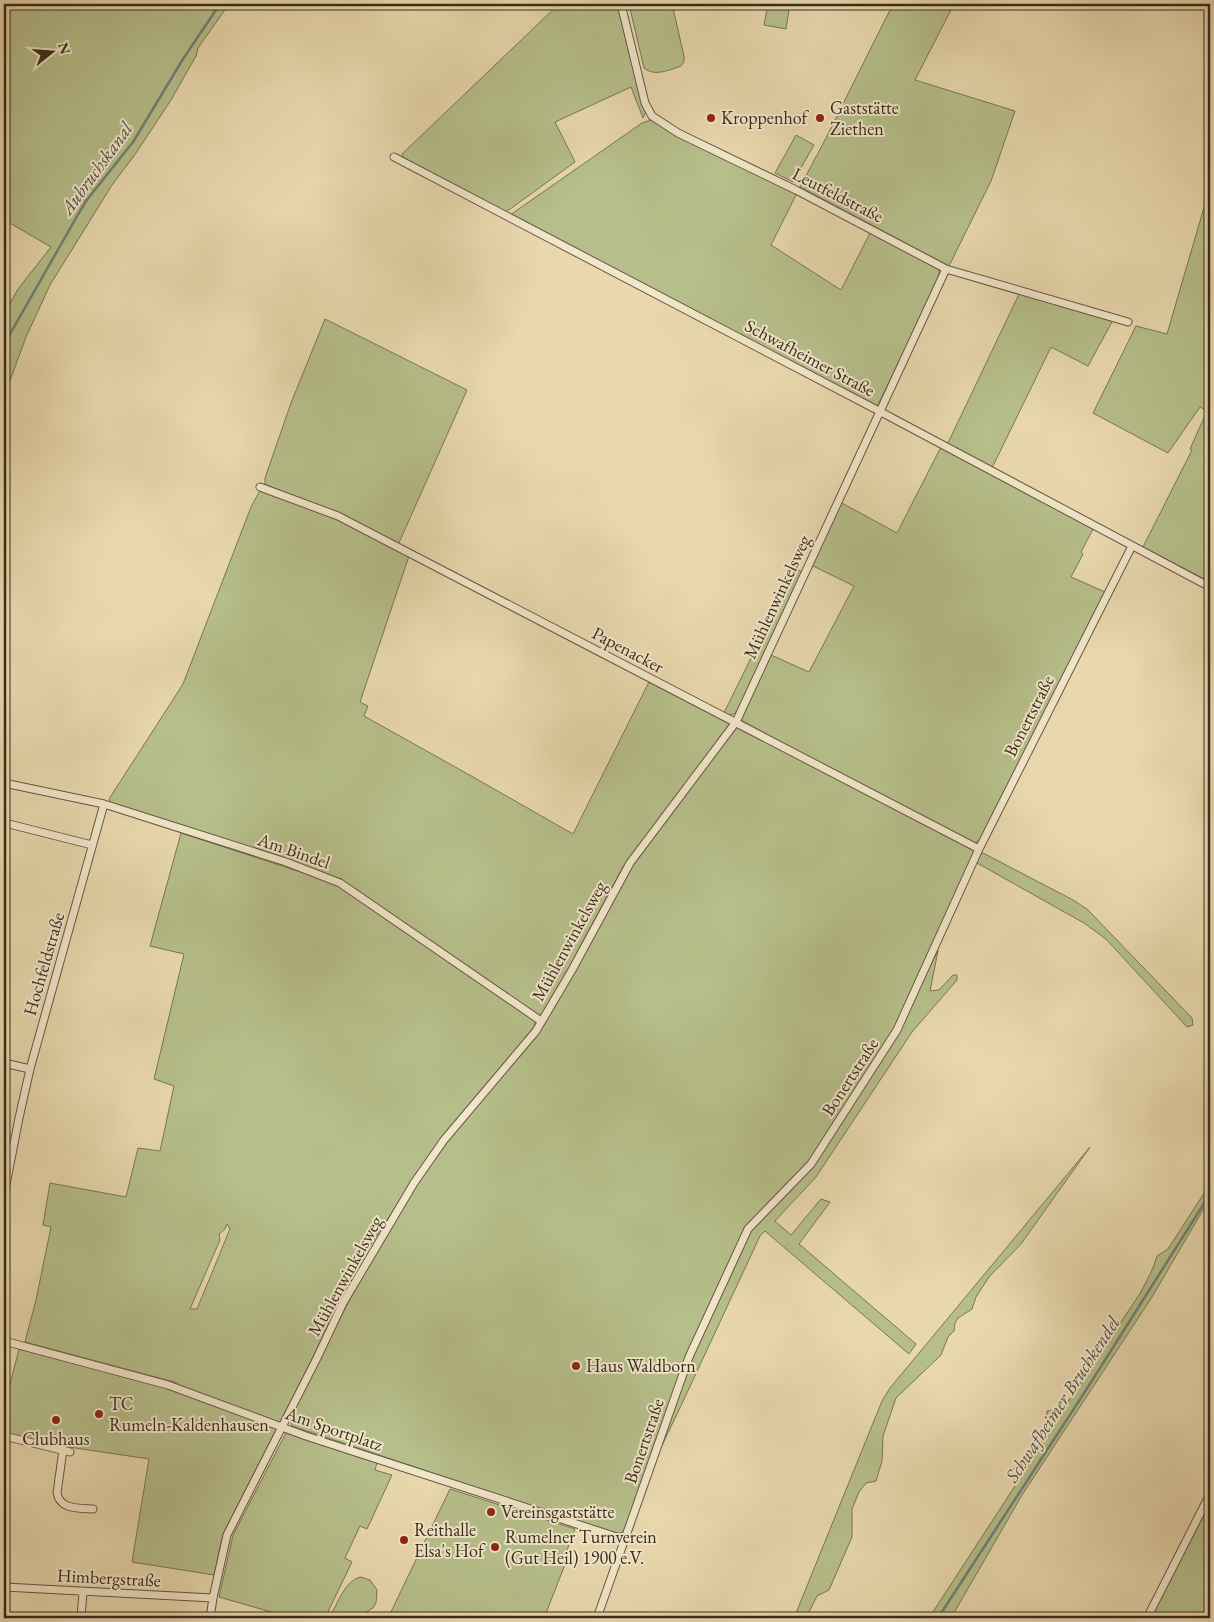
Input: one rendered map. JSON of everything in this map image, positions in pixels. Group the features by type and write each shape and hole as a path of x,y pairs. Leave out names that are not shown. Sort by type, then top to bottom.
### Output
{"street":[{"name":"Leutfeldstraße","path":"621,4 645,103 652,116 678,133 796,190 946,269 1128,322"},
{"name":"Schwafheimer Straße","path":"394,157 1210,586"},
{"name":"Mühlenwinkelsweg","path":"210,1618 227,1535 318,1358 342,1303 414,1183 444,1140 536,1031 572,970 630,863 736,722 946,269"},
{"name":"Papenacker","path":"260,487 338,516 979,849"},
{"name":"Bonertstraße","path":"597,1618 689,1357 748,1229 811,1164 897,1030 979,849 1132,546"},
{"name":"Am Bindel","path":"4,783 104,804 286,862 340,883 541,1021"},
{"name":"Hochfeldstraße","path":"4,1192 30,1069 104,804"},
{"path":"4,828 5,823 92,845"},
{"path":"4,1063 30,1069"},
{"name":"Am Sportplatz","path":"4,1341 160,1382 306,1436 626,1540"},
{"path":"4,1436 66,1451 57,1493 58,1499 65,1506 93,1509"},
{"path":"1147,1618 1210,1494"},
{"name":"Himbergstraße","path":"4,1587 213,1598"},
{"path":"81,1618 83,1592"}],"green space":[{"path":"4,4 229,4 198,48 196,56 171,100 112,185 50,285 26,337 4,397 4,314 18,289 51,247 8,222 4,227"},
{"path":"559,4 619,4 646,111 643,118 631,87 555,122 575,162 506,212 403,158 402,154"},
{"path":"629,4 672,4 684,56 684,62 681,66 657,72 648,71 644,68"},
{"path":"768,4 790,4 786,29 764,25"},
{"path":"893,4 954,4 915,80 1015,111 991,181 949,266 800,187"},
{"path":"651,120 797,193 771,245 841,290 871,231 937,267 939,279 878,405 876,406 510,215 642,123"},
{"path":"796,135 814,145 793,182 775,173"},
{"path":"1210,187 1210,582 1143,547 1192,450 1190,449 1207,411 1200,407 1168,453 1093,413 1136,326 1167,334"},
{"path":"1020,292 1113,320 1088,366 1051,347 992,468 947,445"},
{"path":"325,319 467,390 398,545 265,484 265,478 291,403"},
{"path":"941,447 1093,529 1071,577 1105,592 981,839 971,845 741,720 771,655 809,672 854,586 811,565 840,502 897,533"},
{"path":"262,491 334,516 409,556 360,702 368,706 364,716 573,834 649,682 971,846 974,853 916,994 938,951 930,991 939,990 953,975 957,975 957,980 912,1032 816,1177 775,1221 791,1235 821,1199 830,1202 799,1244 916,1344 909,1354 765,1231 760,1236 638,1495 623,1532 616,1534 292,1426 290,1419 319,1359 366,1270 399,1213 447,1142 546,1020 341,880 111,804 109,799 183,684 251,507 259,492","holes":["629,863 580,954 577,952 624,865"]},
{"path":"795,568 802,572 739,710 732,714 724,713"},
{"path":"181,833 340,886 533,1017 535,1023 534,1027 436,1147 371,1244 338,1303 313,1357 223,1534 214,1575 132,1562 149,1459 62,1446 4,1433 4,1408 19,1349 177,1390 178,1383 25,1342 51,1227 43,1225 50,1183 126,1197 138,1148 160,1151 174,1086 154,1079 184,954 150,946","holes":["227,1224 230,1229 197,1309 190,1309 220,1240 219,1234 225,1229"]},
{"path":"983,853 1087,909 1192,1018 1193,1025 1187,1027 1106,939 1084,923 977,863 980,854"},
{"path":"1090,1147 1021,1244 989,1277 976,1297 972,1309 958,1318 954,1331 948,1337 941,1355 896,1398 883,1436 882,1461 876,1481 866,1483 859,1492 852,1509 852,1537 829,1590 817,1596 806,1618 794,1618 882,1401 890,1388"},
{"path":"1210,1184 1210,1198 1152,1297 1022,1495 951,1618 929,1618 1015,1486 1010,1475 1014,1468 1025,1469 1046,1433 1047,1411 1063,1409 1141,1292 1157,1256 1168,1249"},
{"path":"286,1433 377,1463 375,1470 392,1475 367,1529 360,1526 345,1558 352,1562 325,1618 292,1618 219,1597 233,1535"},
{"name":"Rumelner Turnverein (Gut Heil) 1900 e.V.","path":"450,1489 575,1529 563,1561 566,1562 544,1618 388,1618"},
{"path":"1210,1504 1210,1618 1150,1618 1151,1614"},
{"path":"361,1577 370,1580 377,1590 376,1603 373,1608 366,1612 366,1618 329,1618 346,1588 355,1579"}],"waterway":[{"name":"Aubruchskanal","path":"4,353 10,334 86,201 133,142 183,59 220,4"},
{"name":"Schwafheimer Bruchkendel","path":"938,1618 1088,1387 1210,1194"}],"place":[{"name":"Kroppenhof","path":"711,118"},
{"name":"Gaststätte Ziethen","path":"820,118"},
{"name":"Haus Waldborn","path":"576,1366"},
{"name":"TC Rumeln-Kaldenhausen","path":"99,1414"},
{"name":"Clubhaus","path":"56,1420"},
{"name":"Vereinsgaststätte","path":"491,1512"},
{"name":"Reithalle Elsa's Hof","path":"404,1540"},
{"name":"Rumelner Turnverein (Gut Heil) 1900 e.V.","path":"495,1547"}]}
